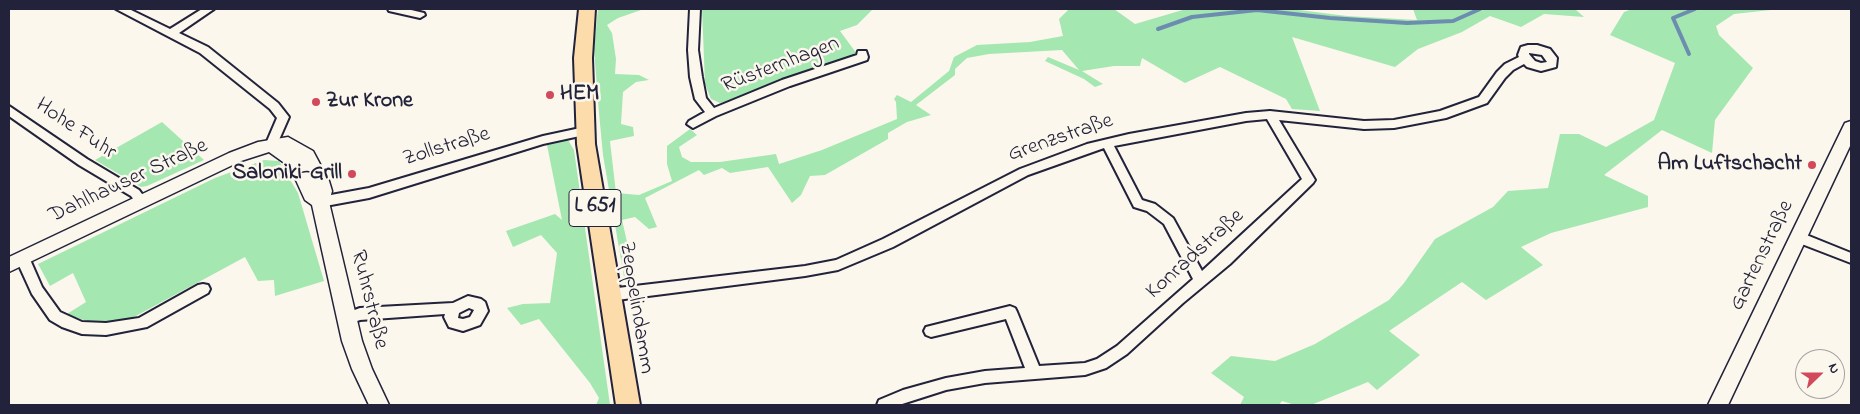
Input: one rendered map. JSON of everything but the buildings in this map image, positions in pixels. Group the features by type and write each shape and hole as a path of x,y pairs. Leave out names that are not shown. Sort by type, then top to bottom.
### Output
{"main road":[{"name":"Zeppelindamm","path":"587,9 583,58 585,130 592,194 628,405"}],"street":[{"path":"121,9 204,50 280,112 282,117 281,125 272,146"},
{"path":"172,33 209,9"},
{"path":"393,9 420,16"},
{"name":"Rüsternhagen","path":"695,9 693,50 696,77 701,99 712,114"},
{"name":"Rüsternhagen","path":"693,124 786,83 863,56 862,54"},
{"name":"Grenzstraße","path":"609,295 805,271 838,264 888,242 1024,172 1091,147 1107,143 1246,116 1270,115 1364,125 1394,124 1442,114 1483,100 1501,75 1509,67 1524,58"},
{"name":"Hohe Fuhr","path":"9,110 83,162 135,193 142,202"},
{"name":"Konradstraße","path":"884,405 908,395 946,384 985,377 1069,372 1085,369 1101,364 1122,350 1201,281 1309,180 1270,115"},
{"name":"Gartenstraße","path":"1718,405 1851,127"},
{"name":"Zollstraße","path":"320,202 369,193 543,140 585,130"},
{"name":"Ruhrstraße","path":"272,146 288,143 307,155 323,191 320,202 346,319 359,363 379,405"},
{"path":"1107,143 1138,204 1152,207 1169,221 1201,281"},
{"name":"Dahlhauser Straße","path":"16,262 236,157 258,148 272,146"},
{"path":"1799,238 1851,258"},
{"path":"16,262 55,316 66,323 82,328 106,329 142,323 203,288"},
{"path":"346,319 360,314 442,308 454,309"},
{"path":"931,330 1010,312 1035,374"}],"green space":[{"path":"598,9 644,9 618,18 607,25 612,33 616,59 615,74 639,75 649,80 636,82 623,92 621,124 633,127 634,136 610,141 616,193 639,195 672,181 667,164 667,146 690,129 697,135 679,147 682,157 691,162 720,162 776,154 779,164 822,150 897,119 896,102 894,99 897,95 911,102 949,71 954,57 977,45 1030,42 1063,36 1059,19 1069,9 1114,9 1135,24 1186,9 1291,9 1347,16 1417,20 1413,9 1575,9 1584,17 1544,14 1521,27 1490,16 1462,32 1418,49 1395,67 1292,37 1320,111 1292,109 1286,99 1220,67 1185,83 1142,58 1140,66 1114,66 1082,71 1103,84 1095,87 1084,79 1045,61 1048,57 1079,70 1062,50 989,54 967,58 955,69 955,75 916,105 931,115 907,122 888,133 888,139 825,175 810,176 801,195 792,203 768,167 730,173 722,168 704,175 699,170 645,198 657,227 649,229 635,217 622,220 636,281 625,283 603,155 594,49"},
{"path":"702,9 873,9 857,25 840,31 857,54 731,101 720,103 711,99 705,84"},
{"path":"1632,9 1780,9 1734,14 1716,26 1719,35 1753,68 1715,120 1712,153 1662,130 1604,175 1648,196 1648,207 1551,233 1521,247 1543,265 1486,300 1462,282 1389,331 1420,355 1377,390 1368,382 1311,405 1295,405 1282,401 1279,405 1240,405 1244,397 1211,373 1231,356 1275,361 1315,344 1389,300 1404,283 1435,239 1493,207 1508,191 1548,188 1560,134 1579,134 1606,147 1654,120 1675,63 1610,35 1624,12"},
{"path":"162,122 204,160 141,187 95,160"},
{"path":"568,140 574,150 610,405 596,405 599,398 590,383 539,319 521,325 507,308 523,304 550,303 557,253 541,235 513,247 506,231 555,214 562,220 547,145"},
{"path":"264,160 279,161 298,193 324,281 275,296 274,280 258,281 245,257 121,324 89,322 67,314 86,302 73,273 50,286 38,264 215,178"}],"waterway":[{"path":"1158,29 1192,17 1257,10 1330,18 1407,23 1453,21 1480,9"},
{"path":"1689,54 1673,18 1695,9"}],"place":[{"name":"HEM","path":"550,95"},
{"name":"Zur Krone","path":"316,102"},
{"name":"Am Luftschacht","path":"1812,165"},
{"name":"Saloniki-Grill","path":"352,174"}]}
